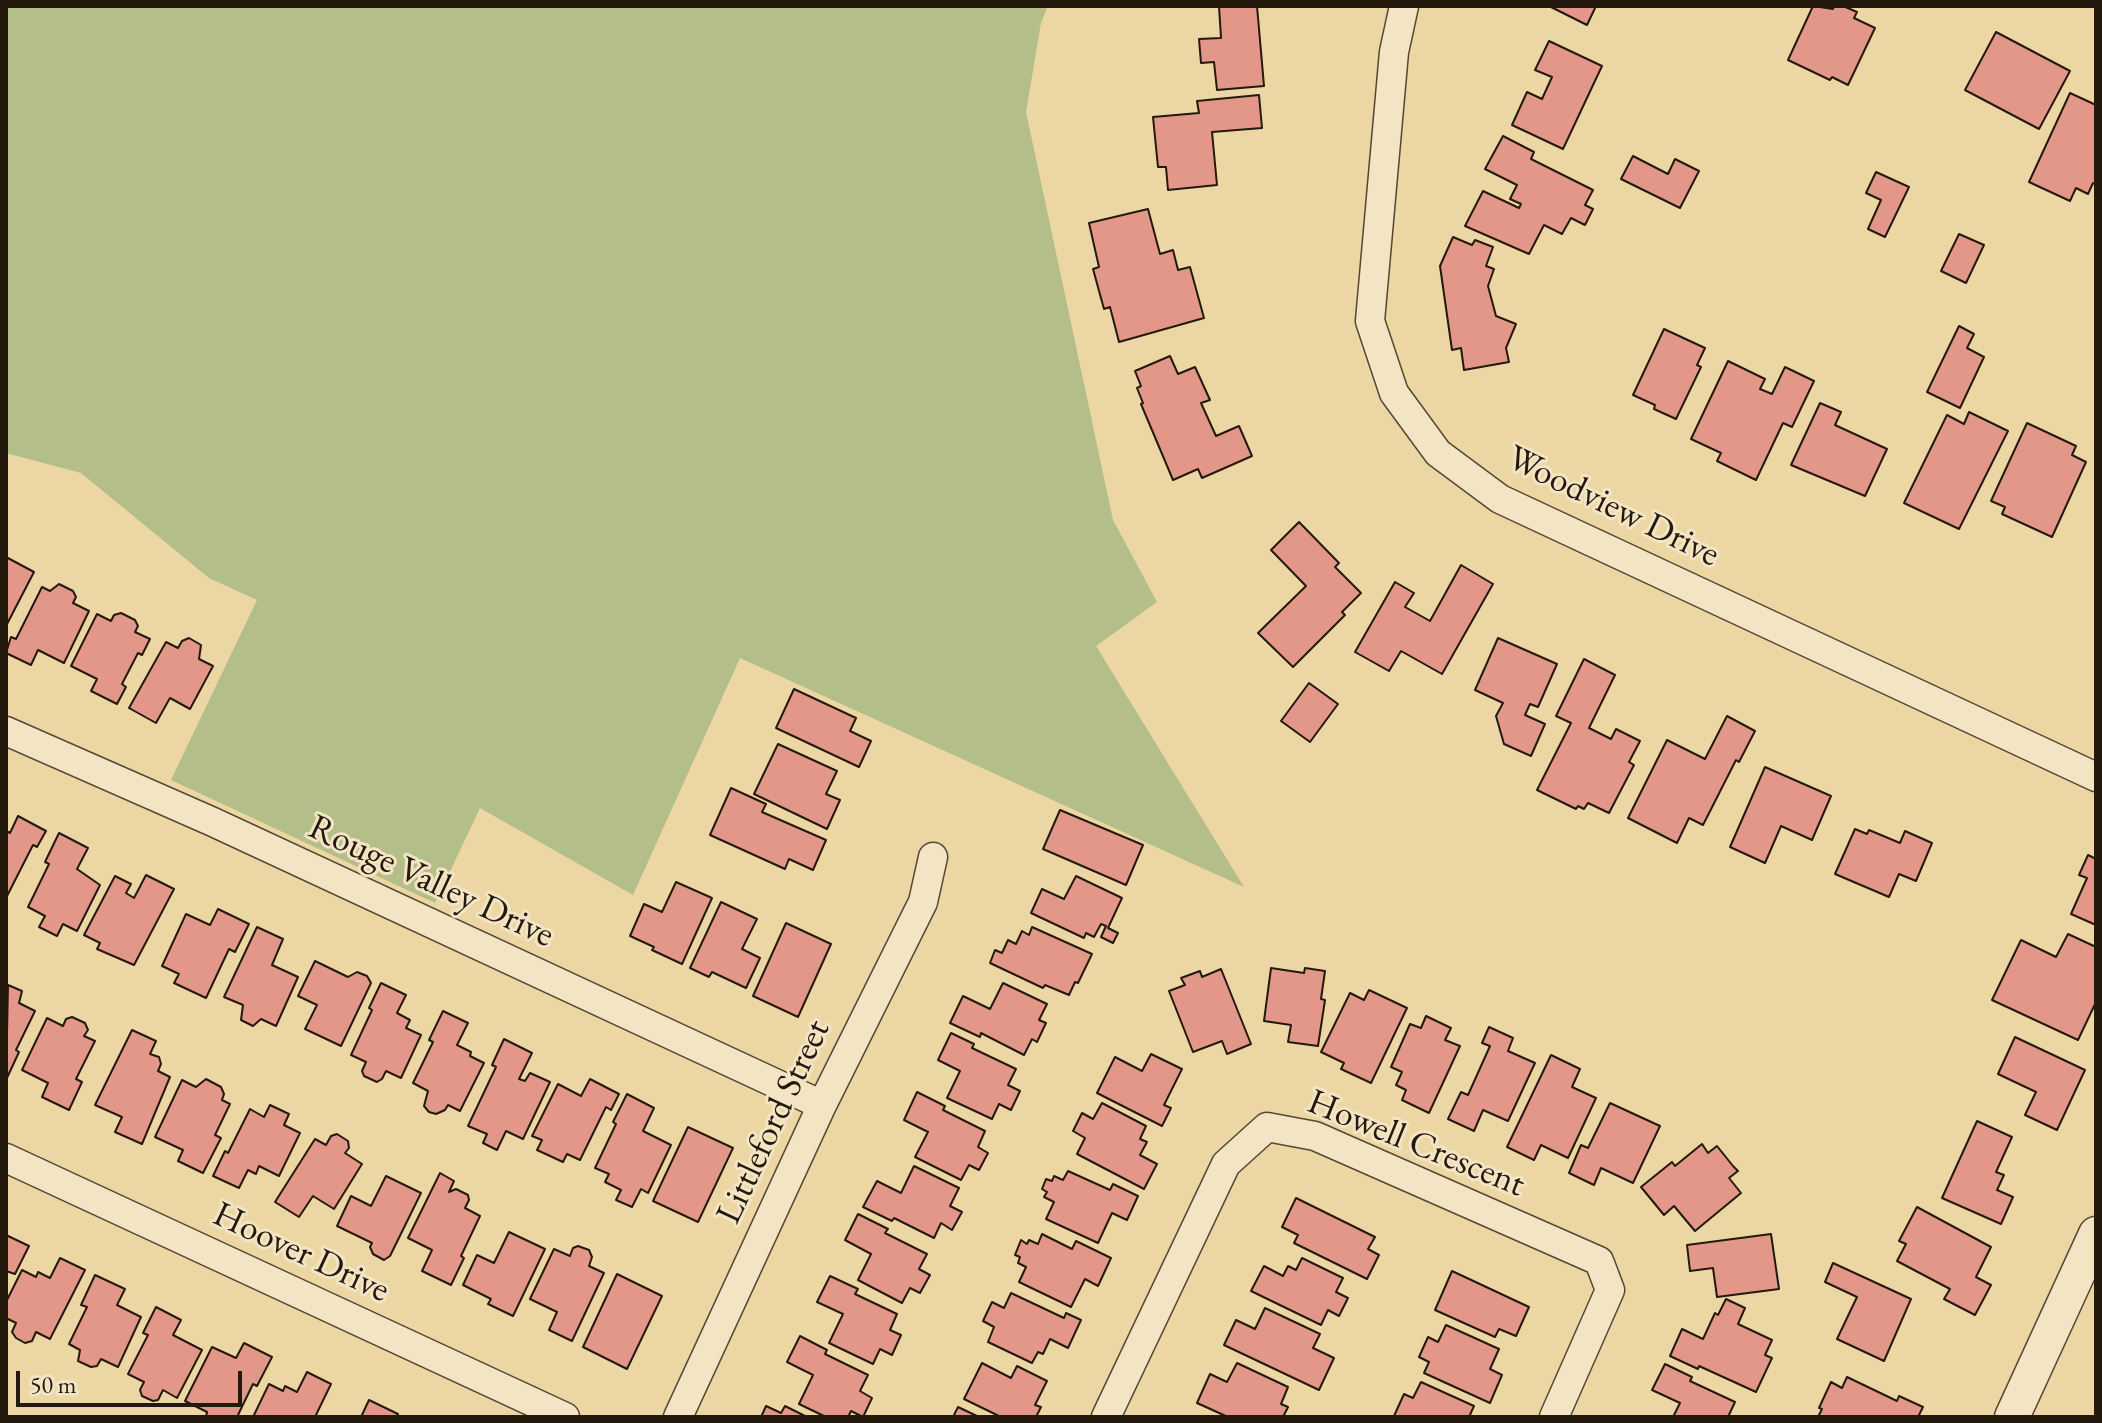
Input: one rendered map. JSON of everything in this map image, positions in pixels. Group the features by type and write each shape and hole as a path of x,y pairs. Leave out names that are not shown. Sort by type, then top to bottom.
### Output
{"street":[{"name":"Woodview Drive","path":"1404,6 1394,52 1370,321 1394,393 1438,453 1500,499 2096,777"},
{"name":"Rouge Valley Drive","path":"6,731 213,822 822,1105"},
{"name":"Littleford Street","path":"678,1417 822,1105 923,902 933,857"},
{"name":"Howell Crescent","path":"1106,1417 1226,1164 1267,1127 1315,1136 1599,1261 1610,1290 1554,1417"},
{"name":"Hoover Drive","path":"6,1158 565,1417"},
{"path":"2012,1417 2096,1234"}],"green space":[{"path":"6,6 1048,6 1041,23 1026,112 1113,520 1157,602 1096,646 1244,887 740,658 633,895 480,808 435,903 171,780 257,600 209,578 81,473 6,453"}],"building":[{"path":"1219,6 1257,6 1264,86 1217,90 1214,62 1201,63 1199,39 1221,38"},
{"path":"1549,6 1596,6 1587,25"},
{"path":"1813,6 1833,9 1834,6 1843,6 1857,12 1854,18 1875,28 1848,85 1788,60"},
{"path":"1996,32 2070,71 2039,129 1965,90"},
{"path":"1549,41 1602,66 1563,149 1512,125 1527,92 1542,99 1552,77 1535,70"},
{"path":"2070,93 2096,105 2096,185 2093,183 2088,194 2076,188 2070,201 2029,182"},
{"path":"1259,95 1262,128 1212,132 1217,185 1168,190 1166,167 1158,167 1153,117 1199,113 1197,101"},
{"path":"1503,136 1534,152 1531,159 1593,190 1585,205 1593,209 1585,225 1571,218 1562,234 1544,225 1529,254 1465,226 1483,191 1519,208 1521,204 1510,199 1517,185 1485,169"},
{"path":"1633,156 1668,174 1675,159 1699,171 1680,208 1621,179"},
{"path":"1876,172 1909,187 1885,237 1868,229 1881,200 1866,193"},
{"path":"1148,209 1160,254 1173,250 1178,270 1190,267 1204,318 1119,342 1110,307 1104,309 1093,269 1099,267 1089,223"},
{"path":"1959,234 1984,245 1966,283 1941,271"},
{"path":"1453,237 1472,245 1475,240 1493,247 1486,266 1494,269 1488,286 1496,316 1516,324 1506,348 1509,362 1464,370 1461,348 1452,350 1440,266"},
{"path":"1959,326 1974,334 1967,348 1984,357 1960,408 1927,392"},
{"path":"1664,329 1705,348 1697,365 1701,367 1676,419 1633,395"},
{"path":"1170,356 1178,374 1195,367 1210,400 1201,403 1216,436 1239,426 1252,456 1202,478 1198,469 1173,480 1141,404 1137,388 1141,386 1135,371"},
{"path":"1728,361 1765,379 1760,389 1772,394 1785,367 1814,381 1792,427 1783,423 1756,480 1717,461 1721,453 1691,439"},
{"path":"1820,403 1841,412 1835,425 1887,449 1865,496 1791,465"},
{"path":"1969,412 2008,431 1959,529 1904,503 1947,415 1964,424"},
{"path":"2027,423 2076,446 2072,455 2086,462 2052,537 2002,514 2005,507 1991,501"},
{"path":"1299,522 1339,563 1335,567 1361,593 1342,612 1345,615 1293,667 1258,633 1306,586 1271,550"},
{"path":"6,557 34,572 6,626"},
{"path":"1461,565 1493,584 1442,674 1401,651 1389,671 1355,652 1395,582 1414,593 1405,607 1430,621"},
{"path":"59,584 73,591 76,597 73,603 89,611 64,663 38,650 31,665 6,653 11,637 16,639 42,587 50,591"},
{"path":"121,613 135,620 138,626 135,632 150,639 142,655 138,653 122,684 126,687 117,704 91,691 97,679 71,666 97,614 111,621 114,615"},
{"path":"189,638 201,645 199,659 213,666 190,709 170,698 156,723 129,708 166,642 178,648 182,641"},
{"path":"1498,638 1557,664 1538,707 1530,704 1525,715 1545,724 1531,756 1504,744 1496,716 1503,703 1475,690"},
{"path":"1584,659 1615,675 1589,728 1611,739 1616,729 1640,741 1629,762 1634,765 1609,813 1588,803 1584,809 1578,806 1576,809 1537,790 1571,723 1556,716"},
{"path":"1309,683 1338,704 1310,742 1281,721"},
{"path":"794,689 856,718 850,731 871,741 859,767 776,728"},
{"path":"1727,716 1755,731 1739,762 1736,760 1703,825 1689,818 1677,843 1628,818 1667,740 1705,759"},
{"path":"778,744 837,771 826,794 840,800 827,829 754,794"},
{"path":"1765,767 1831,796 1812,840 1781,826 1765,863 1730,847"},
{"path":"731,788 766,804 762,812 826,840 813,870 789,859 785,869 710,835"},
{"path":"1060,810 1143,845 1126,885 1043,849"},
{"path":"18,816 46,831 37,847 33,845 6,898 6,831 10,833"},
{"path":"1855,829 1867,834 1869,830 1900,843 1905,831 1932,843 1916,881 1899,874 1889,897 1835,874"},
{"path":"59,833 88,848 77,869 100,885 77,931 63,924 57,936 39,927 45,916 28,907 49,864 45,862"},
{"path":"2088,855 2096,859 2096,925 2071,914 2087,878 2079,875"},
{"path":"146,875 174,889 134,965 97,949 100,943 84,935 115,876 131,884 126,893 134,898"},
{"path":"1076,876 1122,898 1108,928 1118,933 1113,943 1101,937 1106,926 1101,924 1094,937 1086,933 1084,938 1031,913 1042,889 1064,899"},
{"path":"676,882 712,898 682,964 630,936 644,904 662,912"},
{"path":"721,902 757,919 742,949 760,958 746,988 712,972 709,977 690,968"},
{"path":"218,909 249,924 235,952 229,949 206,998 174,983 179,974 162,966 186,914 210,925"},
{"path":"786,923 831,944 798,1017 753,996"},
{"path":"257,927 283,939 272,965 298,977 276,1026 261,1019 253,1026 241,1020 243,1005 224,997"},
{"path":"1032,927 1092,954 1069,995 1045,985 1043,988 990,963 995,950 1002,953 1008,940 1016,944 1022,931 1029,935"},
{"path":"2068,934 2096,947 2096,1002 2078,1040 1992,1000 2021,940 2056,957"},
{"path":"315,961 348,977 357,972 367,976 371,983 341,1046 305,1029 317,1005 298,996"},
{"path":"1271,968 1304,973 1305,968 1325,971 1321,999 1325,1000 1318,1046 1288,1042 1291,1025 1264,1021"},
{"path":"1221,969 1251,1044 1227,1054 1222,1041 1193,1052 1169,991 1185,985 1181,978 1200,971 1202,977"},
{"path":"381,983 406,995 397,1013 410,1020 406,1028 421,1035 401,1078 386,1071 377,1082 364,1076 362,1071 366,1062 351,1055"},
{"path":"1003,983 1047,1004 1039,1020 1046,1023 1037,1042 1032,1039 1024,1055 981,1033 980,1037 950,1023 963,996 990,1009"},
{"path":"8,985 22,991 19,1003 35,1011 16,1050 19,1052 6,1080"},
{"path":"1369,990 1407,1008 1371,1083 1341,1069 1344,1063 1321,1052 1350,993 1364,1000"},
{"path":"443,1011 468,1023 457,1045 484,1063 460,1111 448,1105 436,1114 424,1106 428,1091 413,1083 433,1042 429,1040"},
{"path":"1426,1016 1451,1028 1445,1040 1460,1046 1429,1113 1402,1100 1406,1090 1396,1085 1402,1072 1391,1067 1410,1024 1421,1028"},
{"path":"72,1017 85,1023 88,1030 84,1036 95,1041 76,1079 82,1082 69,1110 42,1097 48,1083 22,1070 47,1018 63,1026 66,1019"},
{"path":"1489,1027 1513,1038 1508,1051 1535,1063 1508,1121 1483,1110 1474,1131 1448,1119 1461,1092 1468,1095 1490,1046 1482,1043"},
{"path":"132,1030 156,1041 150,1054 159,1057 161,1064 158,1071 170,1077 142,1144 115,1132 122,1117 95,1105"},
{"path":"951,1033 974,1044 972,1048 1016,1069 1008,1085 1020,1091 1011,1110 999,1104 992,1119 947,1098 960,1071 938,1060"},
{"path":"2015,1037 2085,1070 2057,1130 2025,1115 2036,1092 1998,1074"},
{"path":"504,1039 532,1053 519,1079 525,1081 530,1073 550,1082 523,1139 506,1131 497,1150 483,1143 487,1134 468,1126 496,1067 492,1065"},
{"path":"1151,1054 1182,1069 1164,1105 1171,1108 1162,1126 1097,1093 1115,1057 1142,1071"},
{"path":"1551,1055 1580,1069 1572,1087 1596,1098 1568,1158 1541,1145 1534,1160 1507,1147"},
{"path":"206,1079 221,1087 224,1094 222,1100 230,1104 215,1135 221,1138 203,1173 178,1161 183,1150 155,1137 182,1080 196,1087"},
{"path":"590,1079 619,1094 611,1110 606,1107 580,1160 567,1154 563,1162 537,1150 542,1140 532,1136 558,1084 581,1096"},
{"path":"917,1092 945,1106 943,1110 985,1131 978,1147 988,1153 979,1170 969,1165 961,1180 915,1157 928,1132 904,1120"},
{"path":"627,1094 654,1108 643,1131 671,1145 648,1193 641,1189 632,1207 616,1200 621,1190 605,1182 609,1174 595,1168"},
{"path":"1102,1103 1146,1126 1140,1139 1147,1142 1140,1155 1157,1164 1144,1189 1077,1154 1085,1138 1073,1131 1082,1113 1093,1119"},
{"path":"1610,1103 1660,1126 1633,1183 1601,1168 1594,1185 1569,1173 1581,1145 1588,1148"},
{"path":"270,1105 289,1114 284,1125 300,1133 279,1176 259,1166 256,1174 248,1170 239,1188 213,1176 250,1109 264,1117"},
{"path":"1977,1121 2012,1137 1996,1172 2004,1175 1997,1190 2013,1197 2001,1224 1942,1198"},
{"path":"688,1127 733,1148 698,1222 653,1201"},
{"path":"337,1134 348,1141 349,1148 345,1153 362,1164 334,1209 313,1196 299,1217 275,1202 315,1139 326,1145 331,1136"},
{"path":"1702,1144 1708,1153 1717,1146 1738,1171 1729,1178 1741,1193 1695,1231 1674,1206 1664,1215 1641,1187 1672,1162 1675,1166"},
{"path":"914,1166 959,1188 950,1206 962,1212 952,1230 941,1223 934,1238 863,1207 877,1181 901,1193"},
{"path":"1068,1171 1110,1190 1113,1184 1138,1196 1127,1220 1112,1213 1098,1243 1046,1219 1054,1202 1044,1197 1047,1192 1042,1189 1046,1179 1052,1181 1054,1176 1063,1180"},
{"path":"440,1173 454,1181 449,1192 456,1189 468,1195 465,1208 480,1216 451,1285 422,1271 432,1250 408,1238"},
{"path":"386,1176 421,1193 390,1256 384,1260 373,1254 372,1243 337,1226 351,1196 371,1206"},
{"path":"1296,1198 1375,1237 1368,1249 1379,1255 1367,1279 1294,1243 1298,1235 1282,1227"},
{"path":"1917,1207 1991,1247 1976,1277 1991,1285 1975,1315 1944,1299 1950,1289 1897,1261 1906,1244 1899,1241"},
{"path":"858,1214 888,1229 885,1233 927,1254 919,1269 930,1275 920,1293 910,1288 902,1303 858,1280 871,1254 845,1240"},
{"path":"509,1232 545,1249 513,1316 488,1304 491,1299 463,1285 477,1255 494,1263"},
{"path":"1042,1234 1072,1249 1076,1241 1111,1258 1098,1286 1085,1279 1071,1307 1019,1282 1026,1267 1018,1263 1020,1257 1015,1255 1021,1240 1027,1244 1029,1240 1038,1244"},
{"path":"1771,1234 1779,1289 1717,1297 1713,1268 1690,1271 1687,1245"},
{"path":"6,1235 29,1246 15,1274 6,1271"},
{"path":"578,1246 589,1250 592,1257 589,1266 604,1273 572,1341 549,1330 557,1312 530,1299 554,1249 570,1256 573,1248"},
{"path":"60,1258 85,1270 50,1339 36,1332 32,1341 25,1343 12,1332 16,1323 6,1318 6,1302 22,1270 36,1277 38,1272 50,1278"},
{"path":"1302,1258 1343,1278 1336,1292 1348,1298 1339,1316 1328,1310 1321,1325 1251,1291 1264,1266 1283,1276 1288,1266 1296,1270"},
{"path":"1833,1263 1911,1299 1884,1361 1837,1339 1857,1297 1825,1282"},
{"path":"1452,1271 1529,1307 1516,1336 1499,1329 1495,1337 1435,1310"},
{"path":"617,1274 662,1296 627,1369 583,1347"},
{"path":"95,1275 125,1289 117,1305 141,1317 118,1367 101,1359 97,1366 91,1367 78,1361 80,1350 69,1344 87,1307 81,1305"},
{"path":"830,1276 858,1289 855,1294 897,1314 890,1330 901,1335 892,1355 880,1349 873,1364 829,1343 843,1314 817,1302"},
{"path":"1011,1293 1064,1318 1066,1313 1081,1320 1068,1348 1050,1339 1043,1354 1038,1352 1032,1363 988,1342 994,1327 983,1321 992,1302 1004,1308"},
{"path":"1726,1299 1745,1308 1738,1324 1772,1340 1765,1355 1772,1358 1756,1392 1670,1356 1682,1329 1703,1339 1715,1313 1718,1315"},
{"path":"156,1307 181,1320 173,1335 202,1350 177,1398 163,1390 158,1400 153,1401 142,1396 140,1390 144,1382 128,1374 148,1335 143,1333"},
{"path":"1265,1308 1320,1334 1313,1348 1334,1358 1319,1390 1224,1345 1236,1320 1255,1329"},
{"path":"1446,1325 1499,1349 1490,1369 1502,1375 1490,1403 1424,1373 1429,1362 1419,1357 1428,1337 1438,1342"},
{"path":"800,1336 827,1350 825,1354 868,1375 860,1391 872,1398 863,1417 851,1411 848,1417 826,1417 799,1404 813,1375 787,1362"},
{"path":"244,1343 272,1357 257,1386 253,1384 237,1417 206,1417 207,1412 185,1401 212,1347 236,1358"},
{"path":"982,1363 1011,1378 1017,1366 1047,1381 1035,1405 1041,1407 1036,1417 1001,1417 964,1399"},
{"path":"1237,1363 1288,1387 1281,1404 1288,1407 1283,1417 1228,1417 1197,1403 1210,1374 1227,1382"},
{"path":"1665,1364 1692,1377 1690,1381 1735,1402 1728,1417 1673,1417 1680,1403 1652,1390"},
{"path":"307,1372 331,1384 315,1417 253,1417 269,1384 283,1391 285,1386 297,1392"},
{"path":"1847,1377 1897,1401 1899,1396 1923,1407 1918,1417 1818,1417 1831,1382 1842,1388"},
{"path":"1421,1382 1474,1406 1469,1417 1394,1416 1404,1394 1413,1398"},
{"path":"369,1400 398,1414 396,1417 361,1417"},
{"path":"766,1406 781,1413 785,1406 807,1417 761,1417"},
{"path":"958,1407 979,1417 953,1417"}]}
